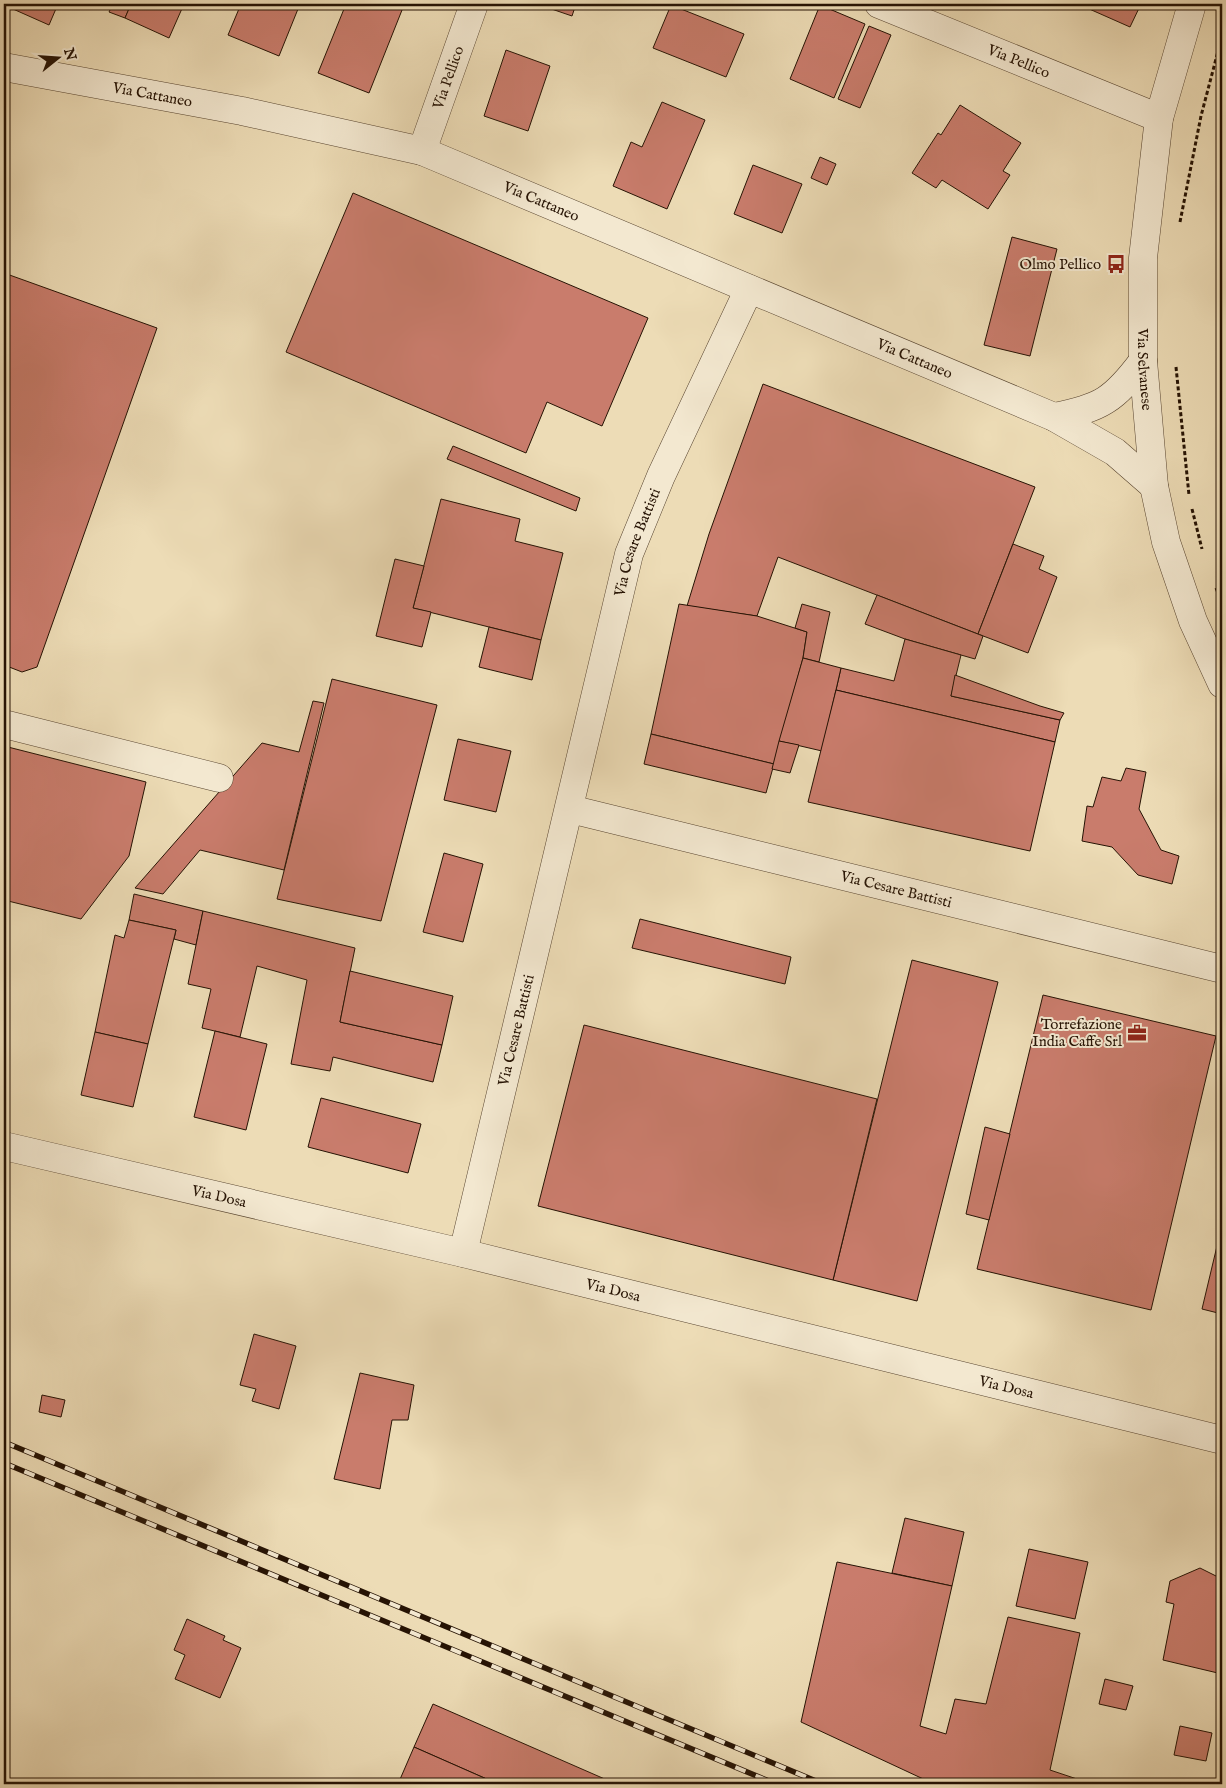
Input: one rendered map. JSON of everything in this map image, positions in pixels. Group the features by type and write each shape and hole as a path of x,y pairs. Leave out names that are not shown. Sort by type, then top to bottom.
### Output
{"street":[{"name":"Via Pellico","path":"422,151 474,4"},
{"name":"Via Pellico","path":"879,4 1158,118"},
{"name":"Via Selvanese","path":"1192,4 1158,118 1143,258 1143,361 1148,438 1154,486 1166,542 1192,621 1222,684"},
{"name":"Via Selvanese","path":"1180,47 1199,4"},
{"name":"Via Cattaneo","path":"4,67 242,111 422,151 1054,417 1115,452 1154,486"},
{"name":"Via Cesare Battisti","path":"463,1253 570,809 629,554 661,476 749,289"},
{"path":"1054,417 1084,411 1112,397 1143,361"},
{"name":"Via Cattaneo","path":"1054,417 1083,422 1131,438 1148,438"},
{"path":"4,724 219,778"},
{"name":"Via Cesare Battisti","path":"570,809 1222,969"},
{"name":"Via Dosa","path":"4,1146 463,1253 1222,1440"}],"path":[{"path":"1178,227 1193,155 1222,36"},
{"path":"1176,360 1189,498"},
{"path":"1191,506 1204,554"},
{"path":"1215,586 1222,603"}],"building":[{"path":"15,4 58,4 49,25 13,9"},
{"path":"113,4 131,4 125,18 109,12"},
{"path":"131,4 184,4 169,38 125,18"},
{"path":"241,4 300,4 279,56 228,35"},
{"path":"346,4 404,5 369,93 318,73"},
{"path":"537,4 576,4 572,16"},
{"path":"1078,4 1141,4 1130,27"},
{"path":"671,5 744,34 726,77 653,48"},
{"path":"820,5 865,24 834,98 790,79"},
{"path":"869,26 891,35 860,108 838,99"},
{"path":"506,50 550,66 528,131 484,116"},
{"path":"662,102 705,120 667,209 613,186 631,142 642,147"},
{"path":"960,105 1021,143 1003,171 1010,175 988,209 942,180 936,188 912,173 938,133 941,135"},
{"path":"820,157 836,164 827,185 811,178"},
{"path":"753,165 802,184 782,233 734,214"},
{"path":"353,193 648,318 602,426 547,402 526,453 286,352"},
{"path":"1012,237 1057,249 1030,356 984,345"},
{"path":"4,273 157,328 37,667 22,672 4,665"},
{"path":"763,384 1035,487 978,634 778,557 757,616 687,606 709,534"},
{"path":"453,446 580,498 576,511 447,459"},
{"path":"441,499 520,519 515,541 563,553 541,640 413,608"},
{"path":"1013,544 1044,556 1039,569 1057,577 1028,653 978,634"},
{"path":"395,559 424,566 413,608 431,612 422,647 376,636"},
{"path":"877,595 983,636 975,659 905,639 865,624"},
{"path":"679,604 757,616 807,632 803,658 774,764 651,734"},
{"path":"802,604 830,612 819,662 803,658 807,632 795,628"},
{"path":"489,627 541,640 532,680 479,667"},
{"path":"905,639 961,655 951,696 1060,720 1055,742 836,690 841,668 894,681"},
{"path":"803,658 841,668 822,751 779,741"},
{"path":"955,675 1064,713 1060,720 951,696"},
{"path":"332,679 437,705 381,921 277,899"},
{"path":"836,690 1055,742 1030,851 808,802"},
{"path":"313,701 324,703 284,870 200,850 163,894 135,888 262,743 299,752"},
{"path":"651,734 774,764 766,793 644,764"},
{"path":"458,739 511,751 496,812 444,800"},
{"path":"779,741 799,745 790,773 772,769"},
{"path":"4,746 146,782 129,856 81,919 4,900"},
{"path":"1126,768 1146,772 1139,809 1161,850 1179,856 1172,884 1138,875 1112,847 1082,841 1087,806 1093,807 1102,777 1121,781"},
{"path":"444,853 483,864 463,942 423,932"},
{"path":"134,894 203,911 196,945 174,939 176,930 129,920"},
{"path":"203,911 355,948 340,1022 442,1045 433,1082 333,1057 330,1071 291,1064 307,980 257,966 240,1037 202,1028 211,989 188,984"},
{"path":"640,919 791,957 785,984 632,948"},
{"path":"129,920 176,930 148,1044 95,1032 115,935 124,938"},
{"path":"912,960 998,982 917,1301 833,1280"},
{"path":"350,971 453,996 442,1045 340,1022"},
{"path":"1043,995 1216,1036 1151,1310 977,1269"},
{"path":"584,1025 877,1099 833,1280 538,1206"},
{"path":"215,1031 267,1044 246,1130 194,1117"},
{"path":"95,1032 148,1044 133,1107 81,1095"},
{"path":"321,1098 421,1124 408,1173 308,1147"},
{"path":"985,1127 1010,1134 989,1220 966,1214"},
{"path":"1222,1225 1222,1314 1202,1309"},
{"path":"254,1334 296,1346 279,1409 252,1401 256,1389 240,1385"},
{"path":"360,1373 414,1385 408,1420 392,1420 380,1489 334,1479"},
{"path":"42,1395 65,1400 61,1417 39,1412"},
{"path":"905,1518 964,1532 952,1586 892,1573"},
{"path":"1029,1549 1088,1562 1075,1619 1016,1606"},
{"path":"837,1562 952,1586 920,1726 946,1734 955,1699 986,1704 1008,1617 1080,1633 1050,1770 1077,1779 1076,1784 934,1784 801,1722"},
{"path":"1200,1568 1222,1579 1222,1674 1163,1660 1174,1604 1166,1602 1170,1581"},
{"path":"187,1619 225,1636 223,1640 241,1648 220,1698 175,1679 185,1655 174,1650"},
{"path":"1105,1679 1133,1686 1126,1710 1099,1704"},
{"path":"433,1704 607,1780 605,1784 498,1784 414,1747"},
{"path":"1180,1726 1212,1733 1206,1761 1174,1755"},
{"path":"414,1747 498,1784 398,1784"}],"railway":[{"path":"4,1442 823,1784"},
{"path":"4,1463 776,1784"}],"place":[{"name":"Olmo Pellico","path":"1116,264"},
{"name":"Torrefazione India Caffe Srl","path":"1137,1033"}]}
